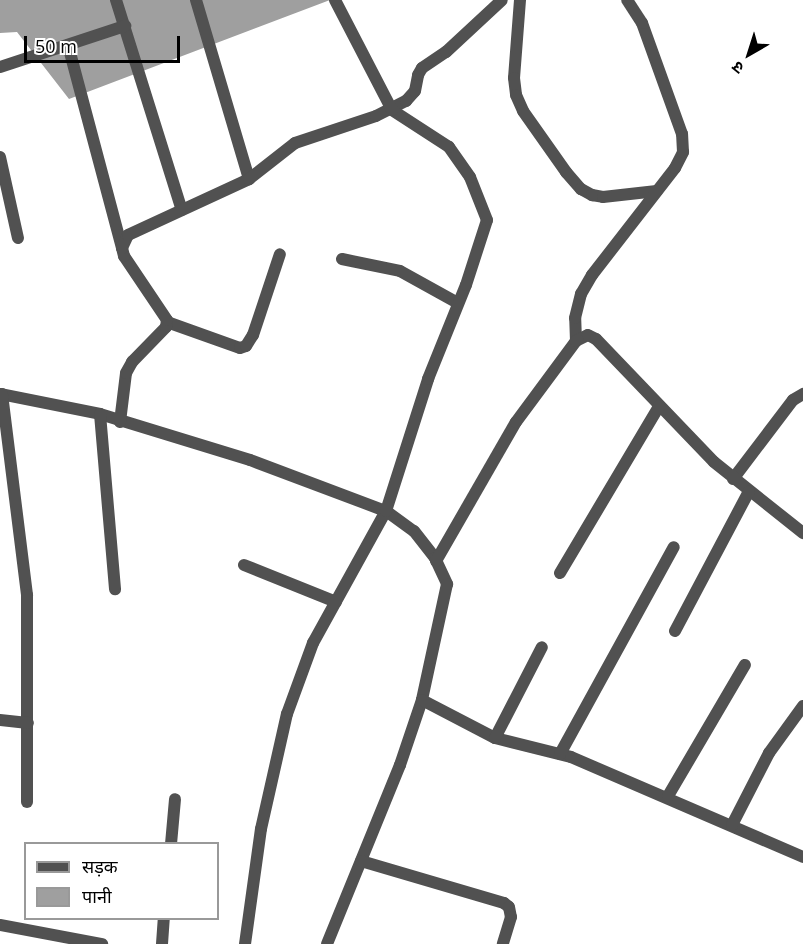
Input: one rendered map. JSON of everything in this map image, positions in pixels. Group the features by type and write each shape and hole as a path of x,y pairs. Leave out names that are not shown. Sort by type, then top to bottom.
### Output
{"street":[{"path":"116,0 183,210"},
{"path":"196,0 249,179"},
{"path":"245,944 261,829 286,714 313,643 386,511 428,379 488,220 470,177 449,147 392,110 335,0"},
{"path":"122,248 128,235 249,179 295,143 392,110 406,101 415,91 422,68 446,52 502,0"},
{"path":"520,0 514,78 516,94 523,111 566,172 581,189 592,195 603,197 657,191"},
{"path":"576,341 575,318 581,294 592,275 680,161 684,144 642,23 627,0"},
{"path":"0,67 125,26"},
{"path":"68,45 122,248 167,322 240,348 246,346 253,335 280,254"},
{"path":"0,157 18,238"},
{"path":"342,259 400,271 458,303"},
{"path":"120,422 126,373 132,362 162,333 167,322"},
{"path":"436,561 516,422 576,341 588,335 596,339 659,406 734,479 803,533"},
{"path":"27,802 27,595 1,394 100,414 250,460 386,511 414,531 436,561 447,584 422,700 362,861 327,944"},
{"path":"734,479 793,400 803,394"},
{"path":"560,573 659,406"},
{"path":"100,414 115,589"},
{"path":"675,632 749,491"},
{"path":"560,754 674,548"},
{"path":"244,565 336,602"},
{"path":"495,738 542,647"},
{"path":"668,796 745,665"},
{"path":"422,700 495,738 560,754 668,796 803,857"},
{"path":"732,825 769,753 803,706"},
{"path":"0,720 28,723"},
{"path":"171,842 175,799"},
{"path":"362,861 504,903 509,907 511,917 503,944"},
{"path":"162,944 164,920"},
{"path":"0,925 102,944"}],"water":[{"path":"0,0 330,0 69,99 17,32 0,33"}]}
